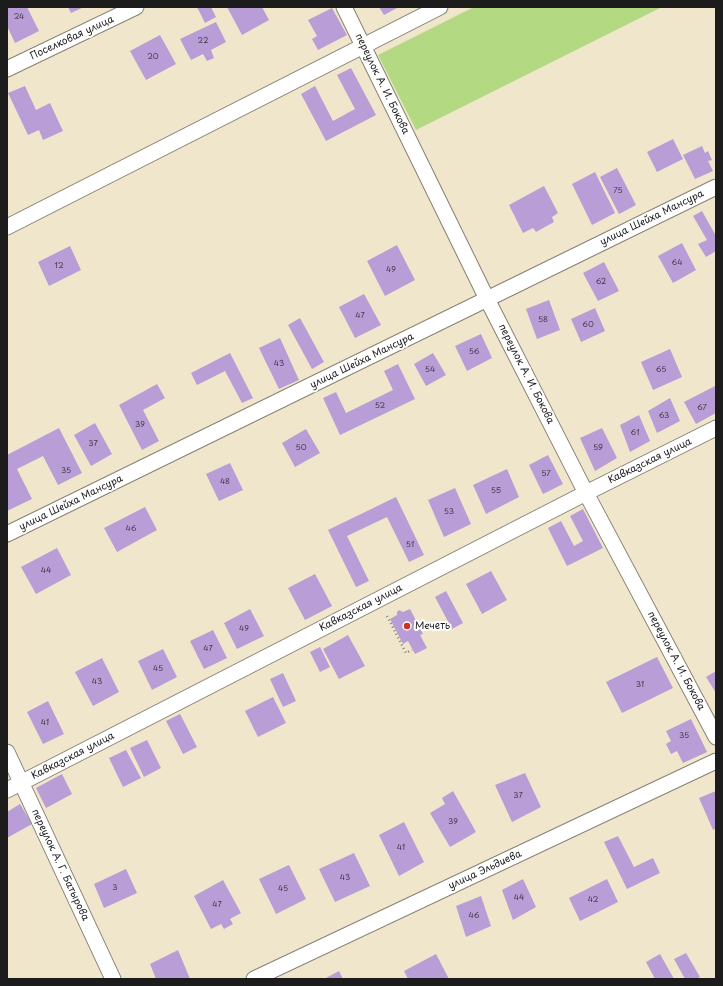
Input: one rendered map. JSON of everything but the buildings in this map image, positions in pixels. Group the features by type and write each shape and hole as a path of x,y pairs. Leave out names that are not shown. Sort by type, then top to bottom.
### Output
{"street":[{"name":"Поселковая улица","path":"7,68 136,7"},
{"name":"переулок А. И. Бокова","path":"344,7 364,45 487,299 586,493 716,737"},
{"path":"7,227 440,7"},
{"name":"улица Шейха Мансура","path":"7,534 716,187"},
{"name":"Кавказская улица","path":"7,790 586,493 716,428"},
{"name":"переулок А. Г. Батырова","path":"7,752 114,979"},
{"name":"улица Эльдиева","path":"254,979 716,761"}],"path":[{"path":"387,616 406,653 412,650"}],"green space":[{"path":"474,7 662,7 416,130 378,55"}],"place":[{"name":"Мечеть","path":"407,626"}]}
